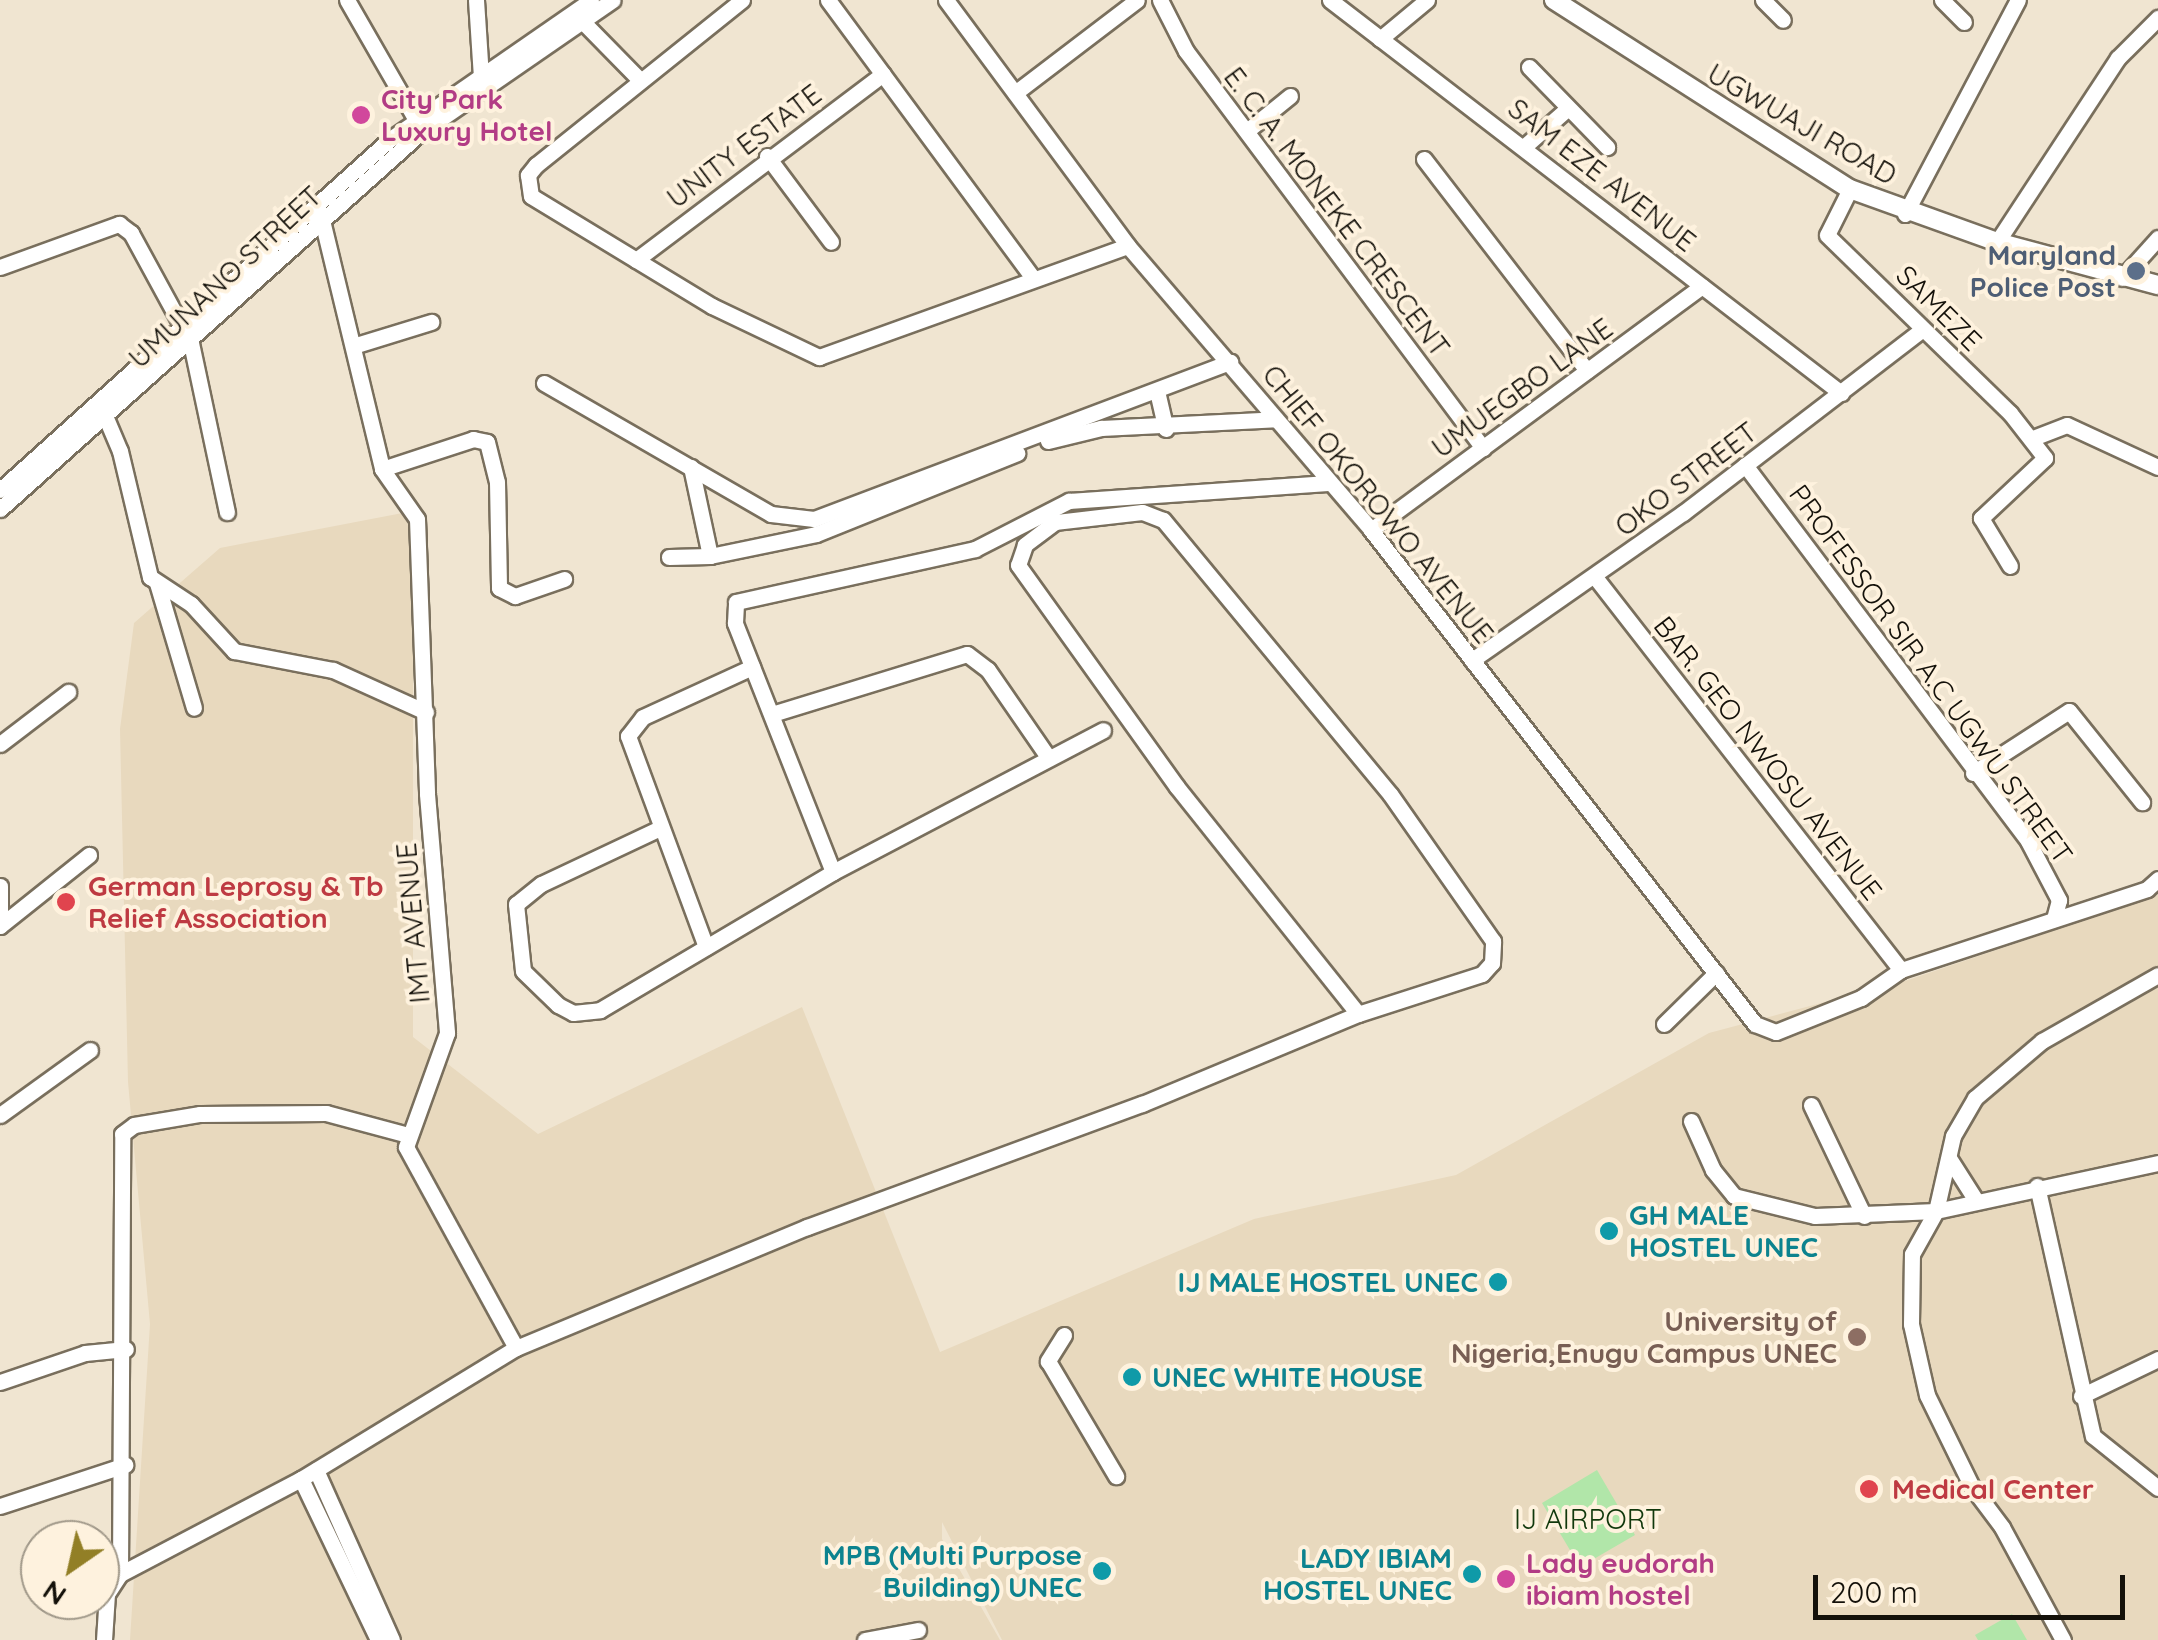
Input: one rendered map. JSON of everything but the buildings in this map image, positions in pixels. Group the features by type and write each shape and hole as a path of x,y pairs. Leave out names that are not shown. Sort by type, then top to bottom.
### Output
{"main road":[{"name":"UGWUAJI ROAD","path":"1554,0 1850,190 1905,214 2158,285"}],"street":[{"path":"347,0 416,120"},
{"path":"476,0 485,84"},
{"path":"485,84 591,0"},
{"path":"485,84 584,23 613,0"},
{"path":"742,0 536,165 528,186 550,213 819,357 1128,246"},
{"path":"828,0 1032,278"},
{"name":"CHIEF OKOROWO AVENUE","path":"946,0 1128,246 1230,362 1327,483 1372,530 1755,1024 1776,1032 1860,998 1901,970"},
{"path":"1014,93 1137,0"},
{"name":"E. C. A. MONEKE CRESCENT","path":"1160,0 1186,52 1483,448"},
{"name":"SAM EZE AVENUE","path":"1330,0 1526,145 1842,392"},
{"path":"1380,40 1427,0"},
{"path":"1763,0 1783,20"},
{"path":"1942,0 1964,22"},
{"path":"1905,214 2018,0"},
{"path":"1996,242 2118,58 2158,18"},
{"path":"584,23 639,79"},
{"path":"1528,67 1607,147"},
{"name":"UNITY ESTATE","path":"636,260 767,156 883,74"},
{"name":"UMUNANO STREET","path":"187,336 322,201 416,120 485,84"},
{"name":"UMUNANO STREET","path":"0,508 102,410 420,134 485,84"},
{"path":"1248,130 1290,96"},
{"path":"1526,145 1567,108"},
{"path":"767,156 831,242"},
{"path":"1424,159 1587,371"},
{"name":"SAMEZE","path":"1850,190 1827,235 2033,438 2045,458 1981,518 2010,566"},
{"path":"322,201 321,221 382,469 473,439 488,442 496,482 500,588 515,596 564,579"},
{"path":"0,268 118,224 131,233 187,336 227,512"},
{"path":"2122,278 2158,238"},
{"name":"UMUEGBO LANE","path":"1372,530 1702,286"},
{"path":"353,346 432,322"},
{"name":"OKO STREET","path":"1472,660 1595,577 1923,329"},
{"path":"544,383 771,514 814,519 1230,362"},
{"path":"1157,391 1166,429"},
{"path":"102,410 120,452 141,557 157,582 194,708"},
{"name":"UMUNANO STREET","path":"0,490 102,410"},
{"path":"669,557 710,556 816,534 1066,435 1276,419"},
{"path":"2033,438 2067,425 2158,467"},
{"name":"PROFESSOR SIR A.C UGWU STREET","path":"1745,465 2049,874 2059,900 2054,919"},
{"path":"691,467 710,556"},
{"name":"IMT AVENUE","path":"382,469 417,520 448,1034 408,1135"},
{"path":"833,872 733,610 743,596 975,550 1068,501 1327,483"},
{"path":"120,1574 308,1474 516,1348 807,1227 1142,1104 1358,1014 1482,974 1496,954 1493,941 1352,744 1163,520 1142,512 1055,522 1025,545 1018,565 1177,787 1358,1014"},
{"name":"BAR. GEO NWOSU AVENUE","path":"1595,577 1901,970"},
{"path":"157,582 191,604 234,651 333,670 426,712"},
{"path":"772,714 967,654 988,670 1046,754"},
{"path":"706,947 630,748 632,726 752,668"},
{"path":"0,744 68,692"},
{"path":"1973,774 2069,711 2142,802"},
{"path":"658,829 524,892 516,915 523,971 558,1005 591,1013 1046,754 1061,754 1103,730"},
{"path":"0,926 89,855"},
{"path":"1901,970 2147,889 2158,878"},
{"path":"0,886 0,926"},
{"path":"1664,1024 1716,973"},
{"path":"2064,1640 1936,1417 1917,1363 1912,1258 1936,1211 1963,1116 2002,1069 2158,975"},
{"path":"0,1115 90,1050"},
{"path":"1811,1104 1864,1216"},
{"path":"120,1574 126,1349 119,1168 126,1128 200,1114 326,1112 408,1135 414,1169 516,1348"},
{"path":"1691,1121 1713,1170 1734,1196 1815,1216 1936,1211 1975,1199 2158,1163"},
{"path":"1948,1158 1975,1199"},
{"path":"2038,1186 2080,1396 2096,1442 2158,1488"},
{"path":"1064,1335 1048,1361 1116,1476"},
{"path":"0,1382 85,1353 126,1349"},
{"path":"2080,1396 2158,1359"},
{"path":"0,1506 125,1466"},
{"path":"308,1474 378,1640"},
{"path":"308,1474 392,1640"},
{"path":"865,1640 918,1630"}],"shaded area":[{"path":"413,511 413,1037 538,1134 802,1007 940,1352 1254,1219 1456,1175 1709,1033 1908,980 2158,895 2158,1640 1002,1640 942,1522 942,1539 1000,1640 130,1640 150,1324 128,1082 120,729 134,623 220,548"}],"green space":[{"name":"IJ AIRPORT","path":"1597,1470 1635,1535 1580,1567 1542,1503"},
{"path":"2012,1614 2027,1640 1978,1640 1975,1635"}],"place":[{"name":"City Park Luxury Hotel","path":"361,115"},
{"name":"Maryland Police Post","path":"2136,271"},
{"name":"German Leprosy & Tb Relief Association","path":"66,902"},
{"name":"GH MALE HOSTEL UNEC","path":"1609,1231"},
{"name":"IJ MALE HOSTEL UNEC","path":"1498,1282"},
{"name":"University of Nigeria,Enugu Campus UNEC","path":"1857,1337"},
{"name":"UNEC WHITE HOUSE","path":"1132,1377"},
{"name":"Medical Center","path":"1869,1489"},
{"name":"MPB (Multi Purpose Building) UNEC","path":"1102,1571"},
{"name":"LADY IBIAM HOSTEL UNEC","path":"1472,1574"},
{"name":"Lady eudorah ibiam hostel","path":"1506,1579"}]}
